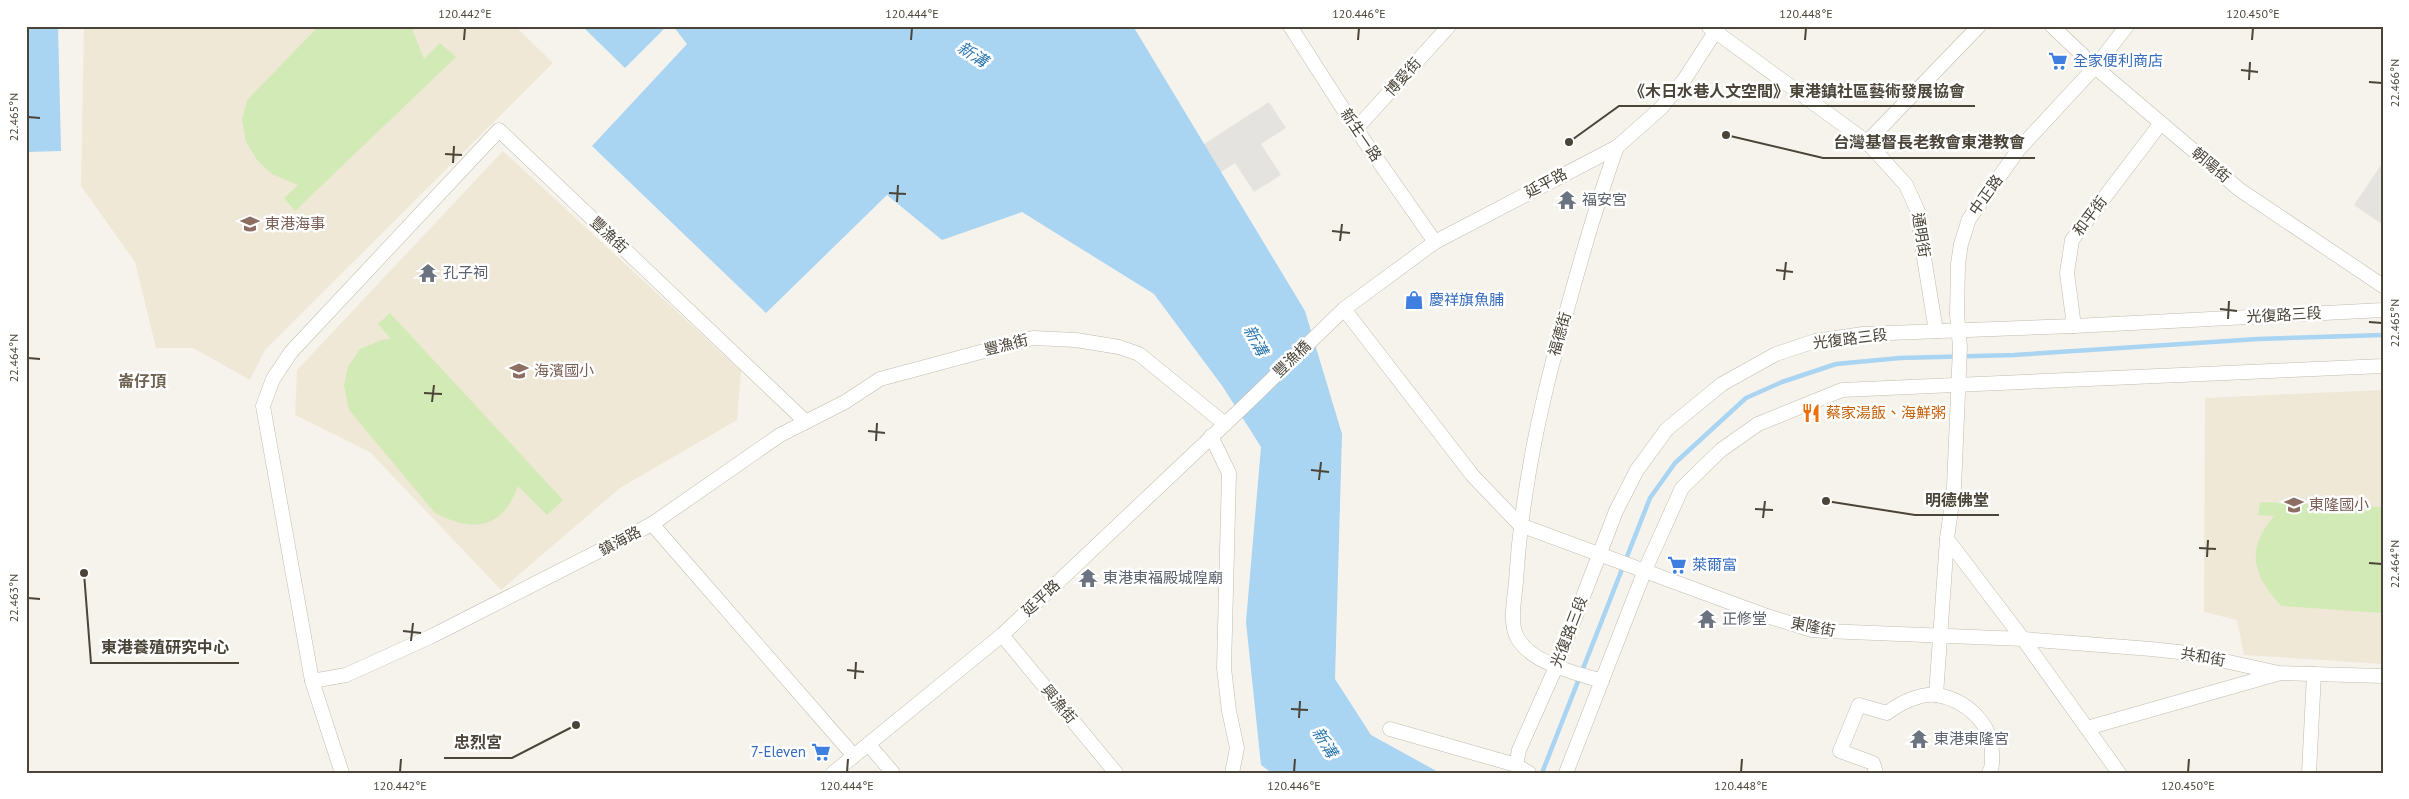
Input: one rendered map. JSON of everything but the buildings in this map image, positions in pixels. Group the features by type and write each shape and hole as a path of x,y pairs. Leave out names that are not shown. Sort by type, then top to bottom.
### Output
{"street":[{"name":"新生一路","path":"1290,26 1356,129 1435,242"},
{"name":"博愛街","path":"1356,129 1449,26"},
{"path":"1867,142 1979,26"},
{"name":"朝陽街","path":"2052,26 2095,67 2240,190 2383,286"},
{"name":"中正路","path":"1957,384 1960,347 1957,314 1958,264 1961,244 1969,219 2019,149 2095,67 2126,26"},
{"name":"通明街","path":"1714,28 1867,142 1906,185 1920,216 1920,233 1936,331"},
{"name":"延平路","path":"1344,309 1435,242 1617,147 1661,108 1684,80 1714,28"},
{"name":"和平街","path":"2074,326 2067,273 2072,240 2161,123"},
{"name":"豐漁街","path":"312,681 263,406 273,379 291,352 498,130 806,422"},
{"name":"福德街","path":"1602,682 1556,667 1524,647 1516,636 1514,620 1520,525 1545,386 1598,199 1617,147"},
{"path":"1344,309 1473,476 1520,525 1606,556"},
{"name":"豐漁橋","path":"1241,409 1344,309"},
{"name":"光復路三段","path":"1523,769 1519,750 1606,556 1637,470 1668,429 1722,384 1776,354 1815,342 1863,334 2074,326 2383,310"},
{"name":"豐漁街","path":"652,524 780,435 845,402 880,379 1032,338 1076,340 1119,348 1139,354 1225,424"},
{"path":"1566,773 1602,682 1641,568 1682,488 1721,450 1758,424 1842,390 2383,366"},
{"path":"1936,695 1947,539 1954,487 1957,384"},
{"name":"延平路","path":"854,756 1002,635 1241,409"},
{"path":"1212,436 1229,472 1224,668 1237,748 1232,773"},
{"name":"鎮海路","path":"312,681 346,676 432,636 652,524 854,756"},
{"path":"1947,539 2023,639 2119,773"},
{"name":"東隆街","path":"1606,556 1767,616 1812,630 1939,637"},
{"name":"興漁街","path":"1002,635 1116,773"},
{"name":"共和街","path":"1939,637 2023,639 2188,653 2279,673 2383,676"},
{"path":"2087,728 2279,673"},
{"path":"2309,773 2314,674"},
{"path":"312,681 342,773"},
{"path":"1876,773 1873,763 1840,751 1859,705 1887,713 1898,705 1915,698 1936,695 1967,706 1985,725 1992,745 1992,768 1989,773"},
{"path":"1390,729 1523,769"},
{"path":"868,746 893,773"},
{"path":"833,773 854,756"}],"shaded area":[{"name":"東港海事","path":"84,26 515,26 553,63 265,350 250,380 193,348 156,348 135,262 81,186"},
{"path":"1269,102 1286,128 1261,144 1281,175 1254,192 1235,163 1207,181 1190,153"},
{"name":"海濱國小","path":"503,151 741,371 737,420 620,488 501,590 370,452 295,415 297,370"},
{"path":"2383,162 2383,225 2354,205"},
{"name":"東隆國小","path":"2383,390 2383,664 2244,655 2237,620 2204,612 2205,398"}],"green space":[{"path":"319,26 411,26 424,59 440,43 456,57 295,211 284,198 298,185 272,174 257,160 246,142 242,120 247,100"},
{"path":"390,313 563,500 547,515 518,486 504,511 495,519 486,523 475,525 463,523 435,513 349,410 344,385 348,367 360,349 381,340 391,339 378,324"},
{"path":"2260,502 2383,507 2383,613 2281,606 2264,583 2256,562 2259,540 2274,516 2258,515"}],"water":[{"path":"26,26 58,26 61,151 26,152"},
{"path":"582,26 667,26 625,68"},
{"name":"新溝","path":"673,26 1133,26 1305,311 1342,434 1335,679 1371,735 1440,773 1272,773 1261,765 1246,622 1261,447 1223,387 1154,294 1022,212 942,240 887,195 766,313 592,146 687,44"}],"waterway":[{"path":"1542,773 1650,498 1675,463 1746,398 1782,382 1836,364 1900,358 2014,355 2258,339 2383,335"}],"place":[{"name":"全家便利商店","path":"2058,61"},
{"name":"台灣基督長老教會東港教會","path":"1726,135"},
{"name":"《木日水巷人文空間》東港鎮社區藝術發展協會","path":"1569,142"},
{"name":"福安宮","path":"1567,200"},
{"name":"東港海事","path":"250,224"},
{"name":"孔子祠","path":"428,273"},
{"name":"慶祥旗魚脯","path":"1414,300"},
{"name":"海濱國小","path":"519,371"},
{"name":"蔡家湯飯、海鮮粥","path":"1811,413"},
{"name":"明德佛堂","path":"1826,501"},
{"name":"東隆國小","path":"2294,505"},
{"name":"萊爾富","path":"1677,565"},
{"name":"東港養殖研究中心","path":"84,573"},
{"name":"東港東福殿城隍廟","path":"1088,578"},
{"name":"正修堂","path":"1707,619"},
{"name":"忠烈宮","path":"576,725"},
{"name":"東港東隆宮","path":"1919,739"},
{"name":"7-Eleven","path":"821,752"}],"district":[{"name":"崙仔頂","path":"142,381"}]}
